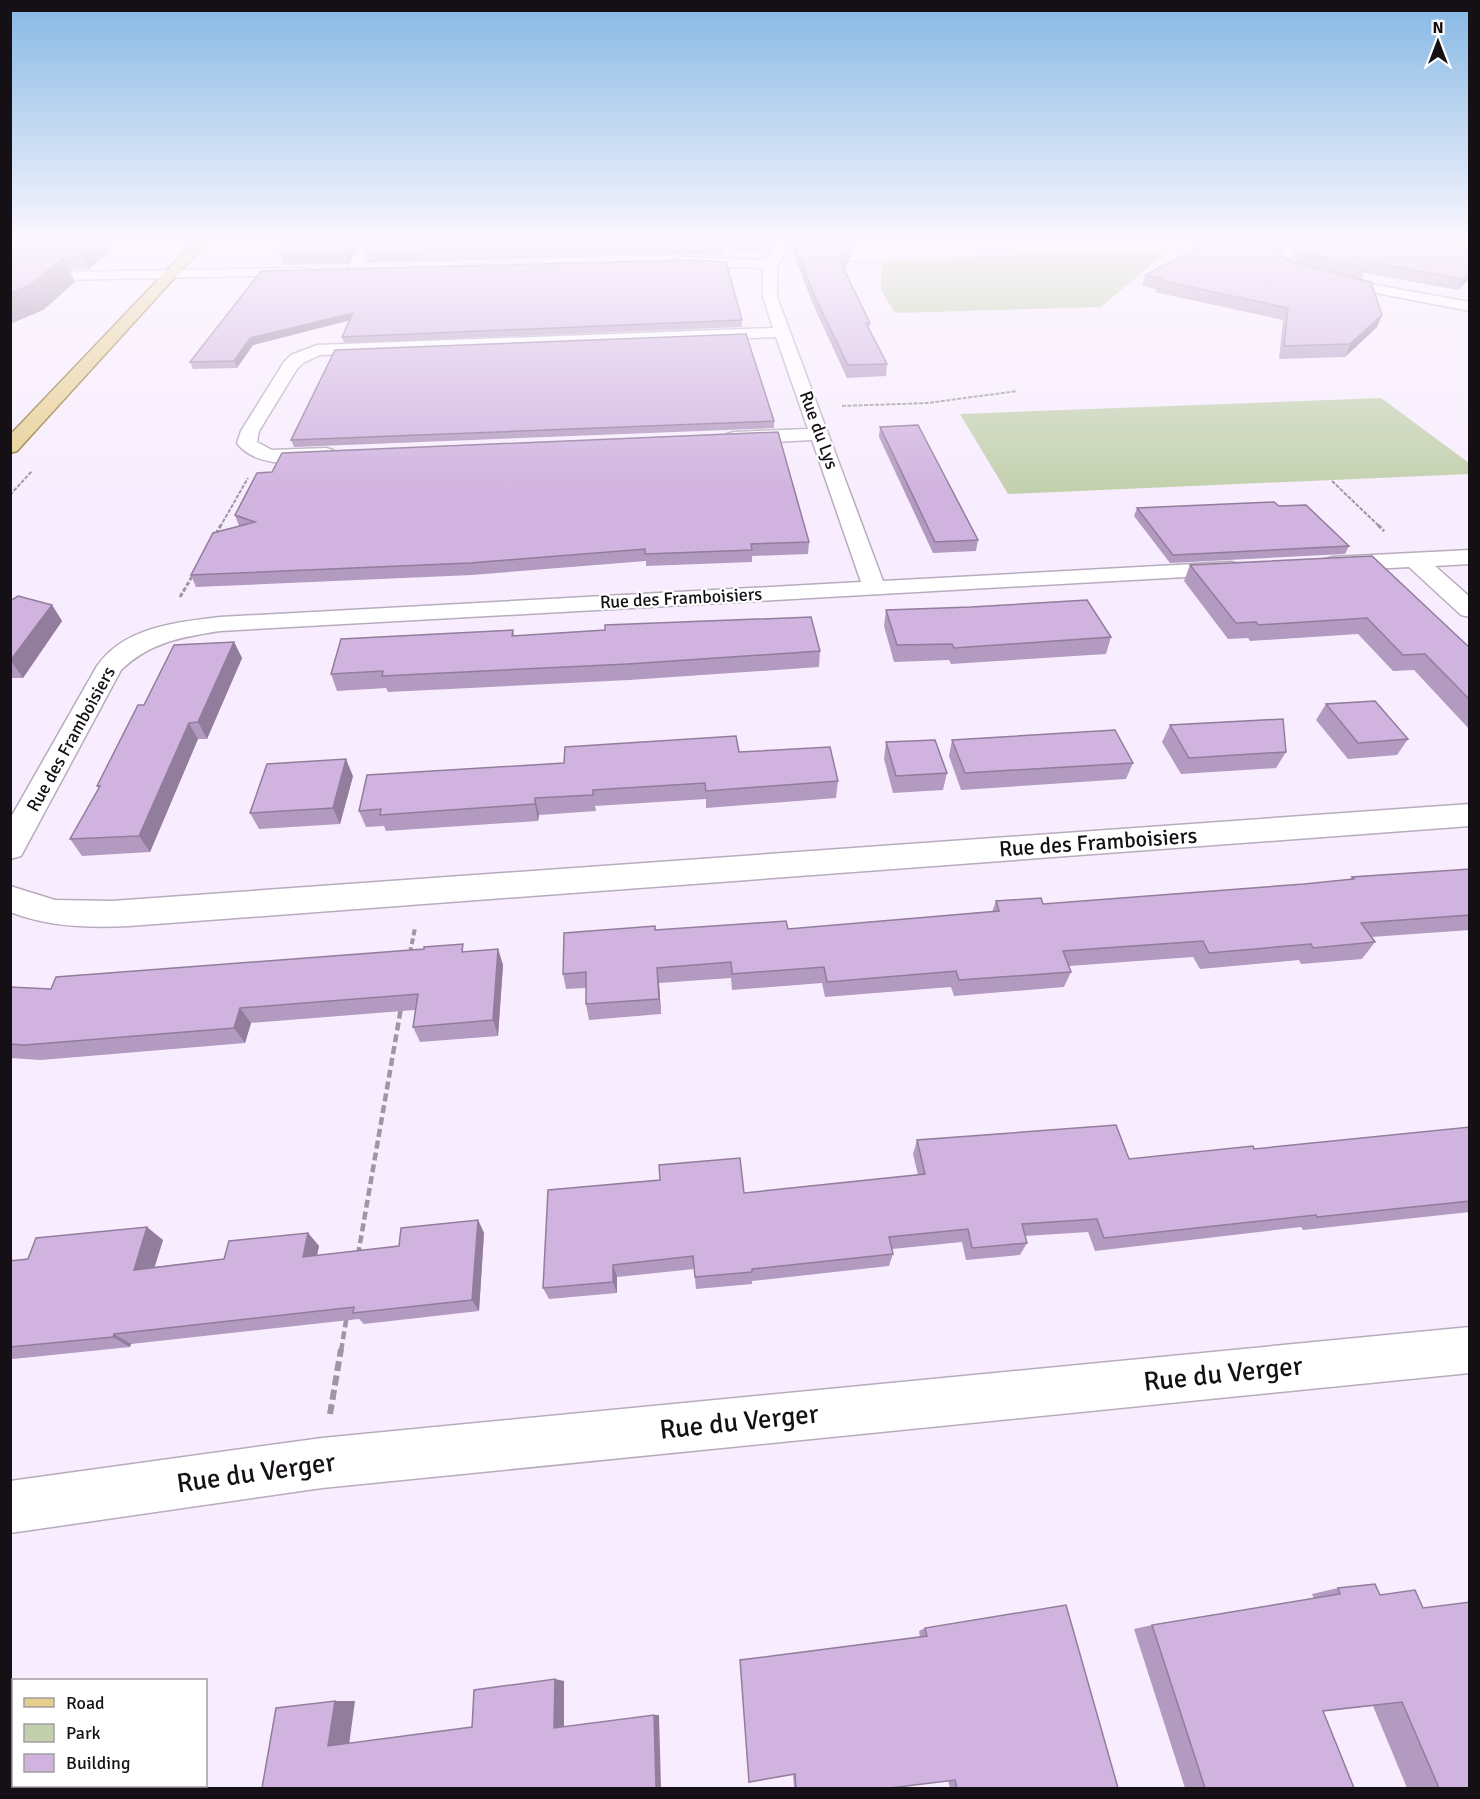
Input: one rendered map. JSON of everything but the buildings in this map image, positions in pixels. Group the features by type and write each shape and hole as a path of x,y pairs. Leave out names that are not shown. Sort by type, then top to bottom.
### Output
{"main road":[{"path":"10,447 122,325"}],"street":[{"name":"Rue du Lys","path":"781,325 873,587"},
{"path":"340,454 281,456 262,454 250,449 247,443 247,437 290,366 297,359 317,351 783,332"},
{"path":"720,438 820,434"},
{"path":"1309,566 1470,557"},
{"path":"1415,560 1470,610"},
{"name":"Rue des Framboisiers","path":"10,848 110,666 125,650 159,634 220,624 1250,568"},
{"name":"Rue des Framboisiers","path":"10,898 53,914 87,916 1470,815"},
{"name":"Rue du Verger","path":"10,1507 322,1463 1470,1350"}],"path":[{"path":"811,408 928,403 1017,391"},
{"path":"216,534 262,454"},
{"path":"1332,481 1415,560"},
{"path":"159,634 193,574"},
{"path":"409,962 421,892"},
{"path":"356,1266 403,997"},
{"path":"322,1463 348,1313"}],"green space":[{"path":"1381,398 1469,463 1469,474 1008,494 960,414"}]}
